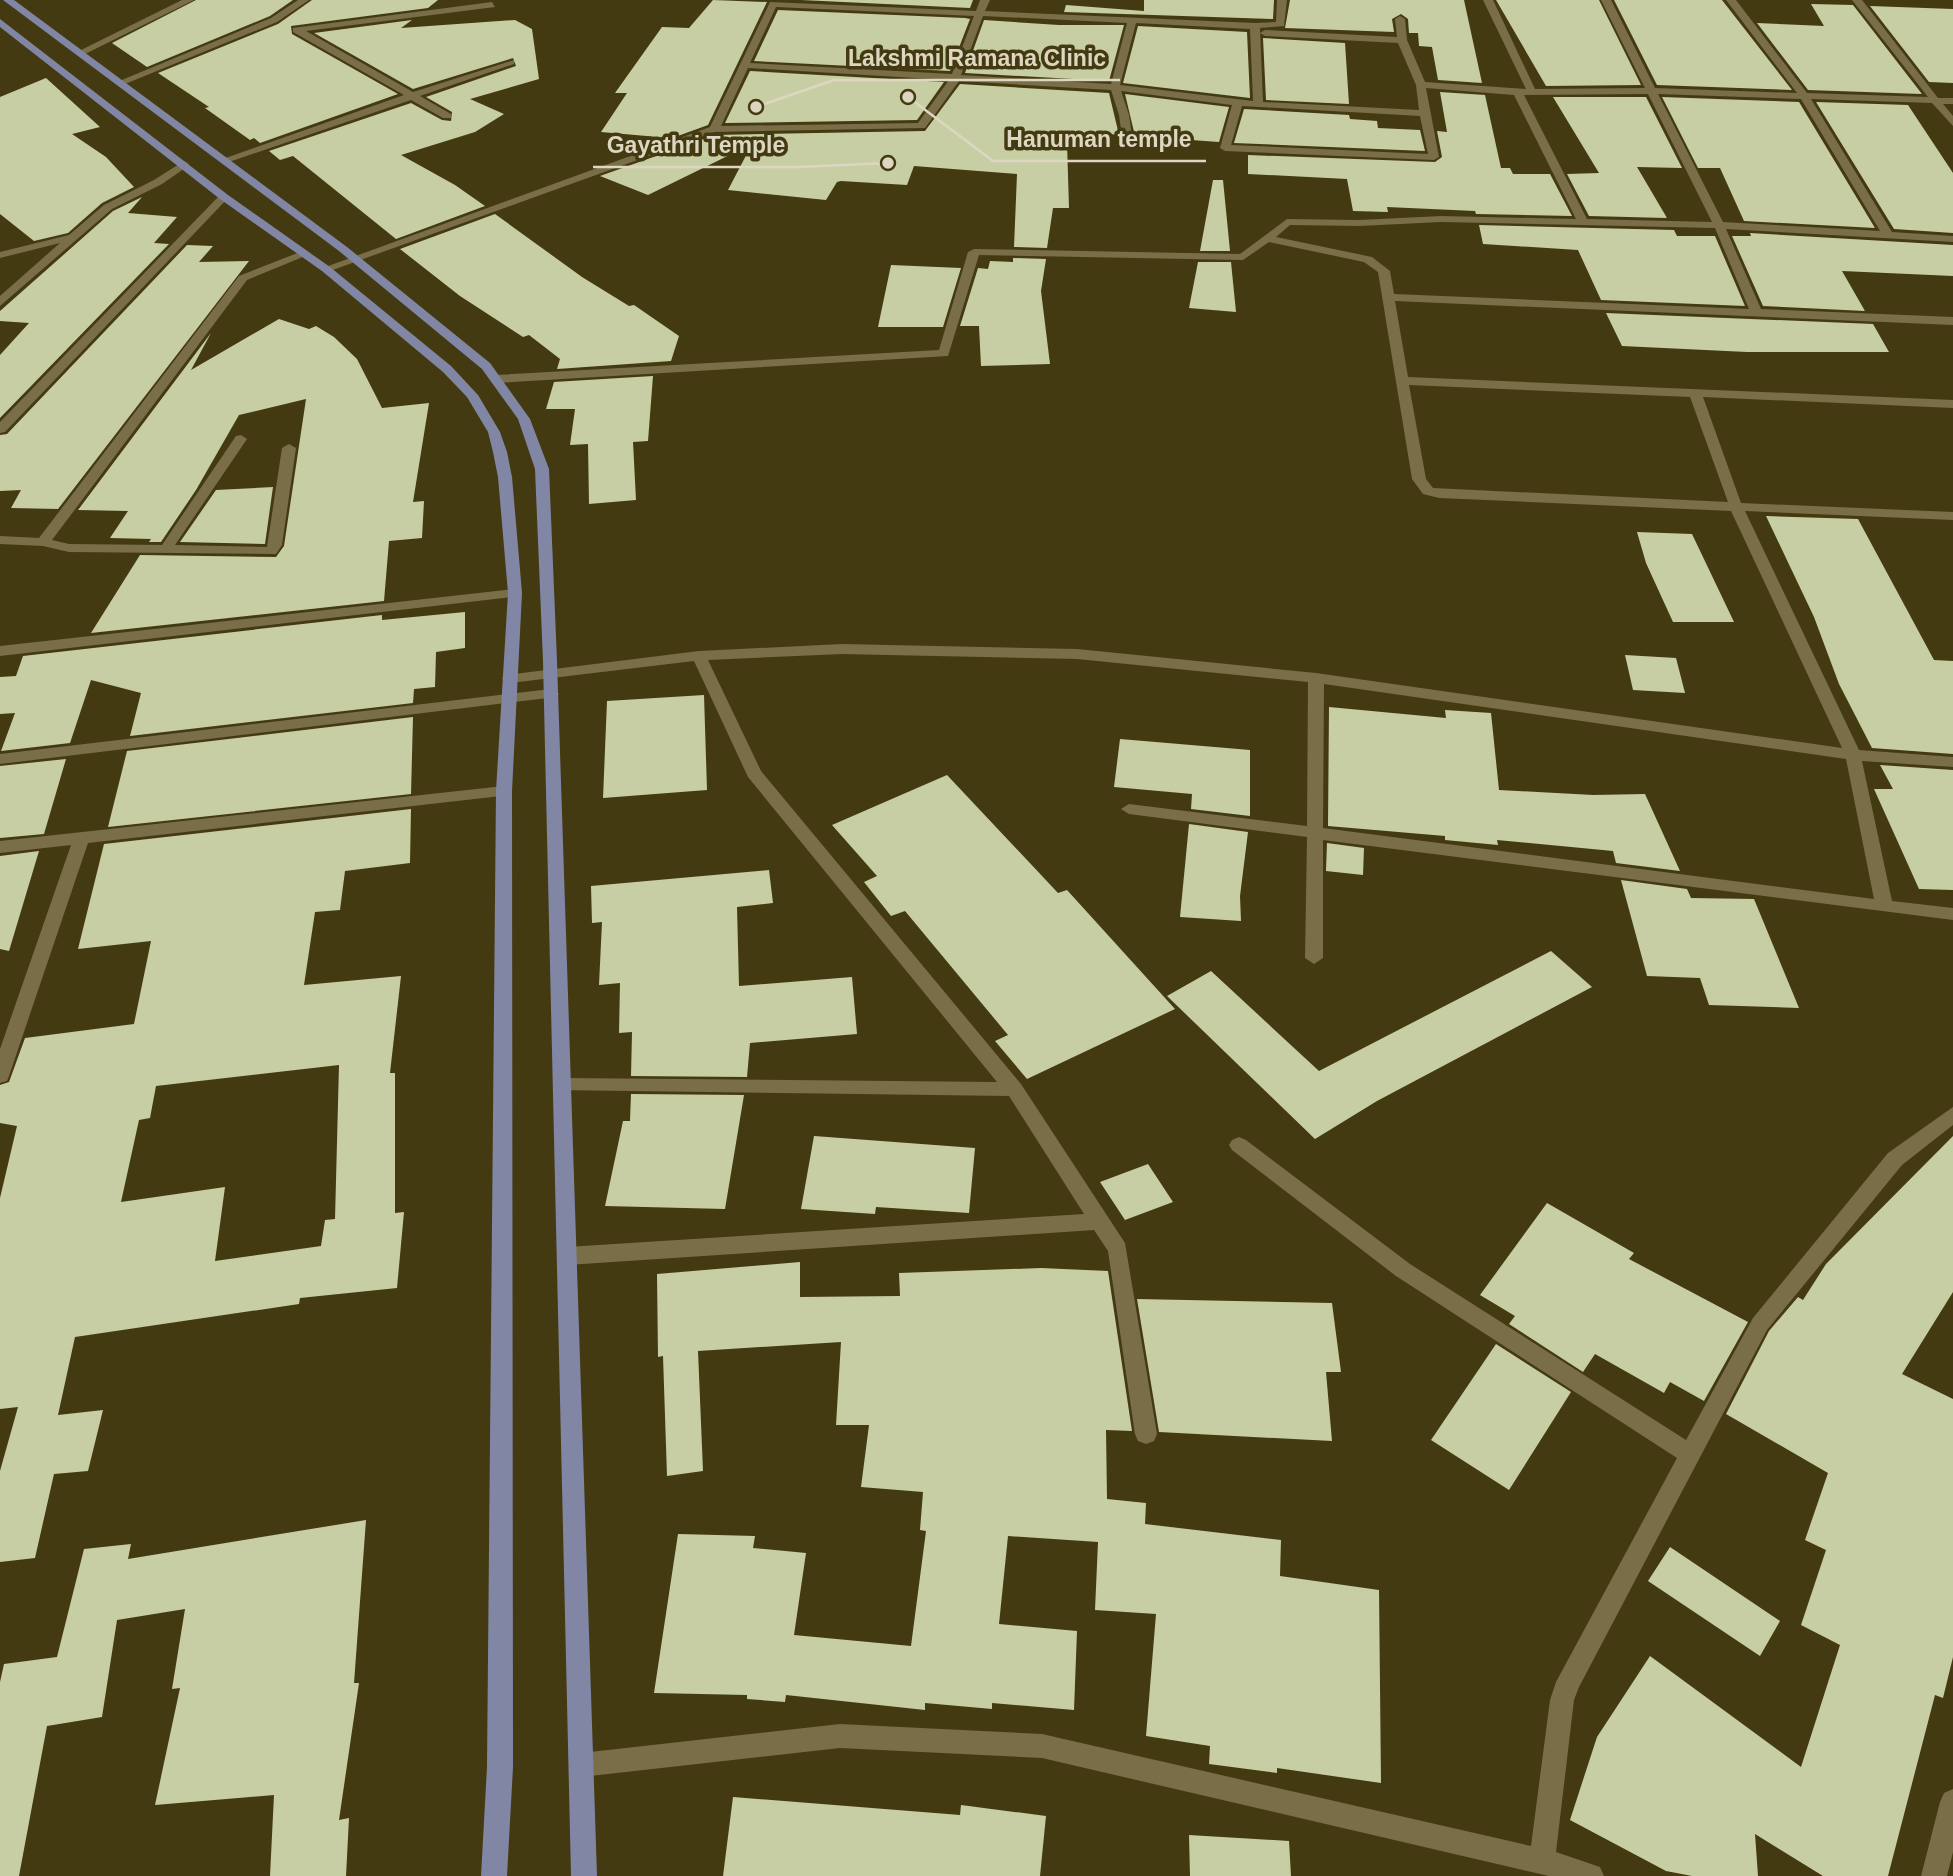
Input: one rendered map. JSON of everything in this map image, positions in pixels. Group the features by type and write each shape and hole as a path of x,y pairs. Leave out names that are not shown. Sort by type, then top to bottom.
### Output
{"main road":[{"path":"8,0 82,52 356,260 486,366 524,419 542,469 551,674 584,1876"},
{"path":"0,22 224,197 326,269 447,369 472,395 494,432 506,477 515,593 504,791 500,1739 494,1876"}],"street":[{"path":"82,52 189,0"},
{"path":"122,82 274,20 304,0"},
{"path":"326,269 714,129 921,126 955,79 985,0"},
{"path":"1254,30 1281,24 1282,0"},
{"path":"1488,0 1532,92"},
{"path":"1606,0 1718,225 1756,312"},
{"path":"1731,0 1804,96 1888,235"},
{"path":"1857,0 1953,123"},
{"path":"714,129 774,2 1132,19 1402,40"},
{"path":"296,30 492,5"},
{"path":"1128,143 1125,115 1115,87 1132,19"},
{"path":"1238,101 1225,148 1434,157 1421,85 1402,40 1400,19"},
{"path":"274,20 447,116"},
{"path":"1254,30 1258,105"},
{"path":"225,160 511,62"},
{"path":"742,65 1115,87 1258,105 1424,113"},
{"path":"1421,85 1518,92 1650,91 1953,101"},
{"path":"1518,92 1583,221"},
{"path":"0,302 70,237 108,207 158,182 184,164"},
{"path":"0,429 224,197"},
{"path":"496,379 944,353 974,252 1243,257 1287,222 1583,221 1718,225 1953,239"},
{"path":"0,255 70,237"},
{"path":"1266,239 1368,259 1384,271 1419,479 1428,491 1438,494 1953,516"},
{"path":"43,542 243,278 304,254"},
{"path":"1389,297 1953,321"},
{"path":"1403,381 1953,404"},
{"path":"1696,395 1736,507 1853,755 1884,906"},
{"path":"166,549 241,439"},
{"path":"0,540 43,542 69,548 271,551 275,545 289,448"},
{"path":"0,651 515,593"},
{"path":"510,678 699,656 842,649 1077,654 1316,678 1853,755 1953,762"},
{"path":"699,656 754,773 1014,1089 1118,1250 1123,1268 1146,1434"},
{"path":"1314,958 1316,678"},
{"path":"0,759 551,694"},
{"path":"0,847 504,791"},
{"path":"1129,809 1953,914"},
{"path":"0,1076 80,839"},
{"path":"562,1085 1014,1089"},
{"path":"1542,1861 1562,1700 1568,1682 1760,1324 1895,1159 1953,1114"},
{"path":"1240,1145 1403,1270 1690,1454"},
{"path":"567,1256 1100,1221"},
{"path":"580,1765 840,1736 1042,1746 1542,1861 1591,1876"},
{"path":"1934,1876 1953,1802"}],"building":[{"path":"196,0 293,0 270,16 147,67 112,43"},
{"path":"312,0 438,0 428,8 291,26 292,34 398,94 260,143 254,138 250,140 205,108 209,107 158,73 278,24"},
{"path":"713,0 767,2 708,125 631,153 658,137 601,132 627,93 615,93 662,27 689,28"},
{"path":"801,0 973,0 970,8"},
{"path":"1144,0 1274,0 1273,19 1064,12 1066,5 1144,11"},
{"path":"1290,0 1464,0 1482,83 1438,80 1432,47 1419,46 1418,33 1409,33 1408,19 1401,14 1392,19 1394,32 1285,28"},
{"path":"1496,0 1599,0 1641,85 1546,86"},
{"path":"1614,0 1722,0 1792,90 1657,85"},
{"path":"1811,4 1853,5 1922,94 1808,90 1757,23 1824,26"},
{"path":"1870,6 1953,9 1953,83 1929,82"},
{"path":"778,10 970,19 950,71 754,61"},
{"path":"412,20 401,28 515,20 532,29 539,79 470,99 504,114 475,132 401,155 455,185 485,206 396,239 293,156 280,160 269,151 411,103 442,120 451,121 452,112 426,97 516,66 513,58 413,89 314,33"},
{"path":"984,20 1059,25 1124,25 1109,81 965,73"},
{"path":"1138,26 1247,32 1250,98 1123,83"},
{"path":"1263,38 1345,43 1349,104 1266,100"},
{"path":"750,71 944,82 917,120 725,123"},
{"path":"46,78 100,127 72,134 106,157 134,187 102,203 68,233 34,241 0,214 0,97"},
{"path":"960,84 1109,93 1119,135 1110,134 1110,144 1067,143 1069,208 1053,208 1047,248 1014,247 1017,174 914,166 907,185 841,181 837,182 826,200 728,190 752,144 648,195 600,176 715,135 925,131"},
{"path":"1440,92 1485,95 1501,168 1510,168 1513,174 1550,174 1572,216 1476,214 1475,211 1387,207 1388,212 1353,211 1347,179 1248,174 1248,155 1435,162 1442,157 1437,131 1447,132"},
{"path":"1125,94 1229,107 1219,142 1135,136"},
{"path":"1553,97 1646,97 1682,168 1637,167 1667,218 1589,216 1567,174 1599,173"},
{"path":"1662,97 1799,102 1875,228 1744,221 1720,168 1698,168"},
{"path":"1816,102 1908,105 1953,173 1953,233 1894,229"},
{"path":"1244,109 1349,115 1350,119 1377,121 1378,128 1420,130 1425,151 1234,143"},
{"path":"1213,180 1223,180 1230,251 1200,251"},
{"path":"142,197 128,213 177,217 154,243 169,244 0,418 0,355 29,323 0,321 0,311 113,211"},
{"path":"495,214 582,277 629,306 634,305 679,336 671,361 557,369 560,359 529,335 523,337 460,296 400,249"},
{"path":"1479,225 1674,230 1677,236 1715,236 1745,306 1601,300 1578,250 1483,244"},
{"path":"1750,233 1953,245 1953,276 1842,271 1865,311 1763,306 1732,236 1751,236"},
{"path":"187,245 213,246 199,262 249,261 58,509 11,508 21,490 0,491 0,435 7,434"},
{"path":"1013,258 1046,259 1041,291 1050,364 981,366 979,326 960,326 978,268 988,269 990,261 1013,262"},
{"path":"1198,262 1231,262 1236,312 1189,308"},
{"path":"891,265 961,268 943,327 878,327"},
{"path":"1606,313 1873,324 1889,352 1747,352 1622,346"},
{"path":"279,319 309,329 316,326 334,337 357,359 382,408 429,403 413,502 424,501 422,538 389,541 384,601 91,633 140,555 276,557 284,546 306,399 239,415 196,490 161,542 149,542 151,539 110,538 128,511 78,510 211,333 191,370"},
{"path":"653,376 648,441 633,442 636,500 589,504 588,444 570,445 575,409 546,409 554,382"},
{"path":"273,487 265,544 180,542 216,490"},
{"path":"1766,516 1858,519 1934,660 1953,661 1953,754 1872,748 1839,684 1814,617"},
{"path":"1637,532 1692,534 1734,622 1673,622 1646,563"},
{"path":"465,612 465,648 436,652 435,687 414,689 413,703 130,736 141,693 91,680 70,743 1,751 15,713 0,714 0,677 16,676 23,656 382,615 382,620"},
{"path":"1625,655 1676,658 1685,693 1633,690"},
{"path":"704,695 707,790 603,798 607,701"},
{"path":"1329,707 1446,718 1445,710 1491,713 1499,790 1593,795 1645,794 1680,871 1616,863 1613,851 1497,840 1498,845 1445,840 1445,836 1328,826"},
{"path":"413,717 411,794 108,827 127,751"},
{"path":"1120,739 1250,750 1250,816 1191,809 1192,794 1114,787"},
{"path":"66,759 44,834 0,838 0,766"},
{"path":"1880,765 1953,770 1953,890 1919,889 1874,789 1893,789"},
{"path":"947,775 1058,893 1067,890 1175,1009 1027,1079 995,1041 1008,1035 905,911 891,916 864,882 877,876 832,825"},
{"path":"411,809 410,863 345,871 340,910 315,912 304,985 401,976 390,1073 395,1073 395,1213 404,1212 397,1288 300,1298 299,1304 75,1337 58,1415 103,1410 88,1471 54,1474 35,1558 0,1562 0,1471 18,1407 0,1409 0,1198 17,1126 0,1123 0,1085 9,1082 25,1038 134,1024 151,941 78,949 104,844","holes":["339,1065 335,1219 325,1220 321,1246 215,1261 225,1187 121,1202 139,1120 150,1118 156,1086"]},
{"path":"1189,824 1248,832 1240,896 1241,921 1180,917"},
{"path":"1327,843 1364,848 1363,875 1326,871"},
{"path":"39,851 9,951 0,949 0,856"},
{"path":"769,870 773,903 737,907 739,986 852,977 857,1034 750,1043 747,1077 631,1076 632,1032 619,1033 620,983 599,985 602,922 592,923 591,886"},
{"path":"1621,880 1687,889 1691,898 1754,899 1799,1008 1709,1005 1700,978 1647,976"},
{"path":"1551,951 1592,987 1377,1101 1315,1139 1167,996 1211,971 1319,1071"},
{"path":"631,1094 744,1095 725,1209 605,1206 623,1121 630,1121"},
{"path":"814,1136 975,1148 969,1213 876,1207 875,1214 801,1209"},
{"path":"1953,1136 1953,1292 1902,1374 1953,1399 1953,1657 1943,1698 1935,1695 1888,1876 1823,1876 1755,1834 1758,1876 1692,1876 1666,1871 1570,1820 1597,1737 1650,1656 1801,1767 1840,1645 1801,1625 1826,1550 1805,1540 1828,1473 1726,1414 1769,1331 1798,1297 1803,1300 1826,1264"},
{"path":"1148,1164 1173,1202 1125,1220 1100,1182"},
{"path":"1547,1203 1634,1253 1629,1259 1748,1322 1704,1401 1670,1382 1664,1393 1595,1354 1583,1372 1509,1324 1515,1316 1480,1295"},
{"path":"800,1262 800,1297 900,1296 899,1273 1041,1268 1108,1271 1132,1431 1106,1430 1107,1499 1146,1503 1145,1524 1281,1540 1280,1576 1379,1590 1381,1783 1277,1768 1277,1773 1209,1764 1210,1746 1146,1736 1156,1614 1095,1610 1098,1542 1008,1536 999,1624 1077,1631 1074,1710 992,1703 992,1709 925,1703 925,1710 786,1695 785,1702 747,1699 747,1695 654,1693 678,1534 755,1536 753,1548 806,1553 794,1635 911,1646 926,1531 920,1530 923,1492 861,1487 869,1425 836,1425 841,1342 698,1351 703,1471 667,1476 663,1356 658,1357 657,1274"},
{"path":"1137,1299 1332,1303 1341,1372 1326,1372 1332,1441 1159,1432"},
{"path":"1496,1344 1571,1392 1509,1490 1431,1440"},
{"path":"366,1520 354,1683 359,1683 339,1820 349,1818 346,1876 270,1876 274,1795 155,1805 180,1688 172,1689 185,1609 117,1620 102,1717 47,1726 19,1876 0,1876 0,1682 4,1664 57,1657 84,1549 131,1544 128,1559"},
{"path":"1670,1547 1780,1621 1760,1656 1648,1581"},
{"path":"733,1797 960,1815 961,1805 1046,1816 1040,1876 723,1876"},
{"path":"1189,1835 1289,1841 1291,1876 1190,1876"}],"place":[{"name":"Hanuman temple","path":"908,97"},
{"name":"Lakshmi Ramana Clinic","path":"756,107"},
{"name":"Gayathri Temple","path":"888,163"}]}
